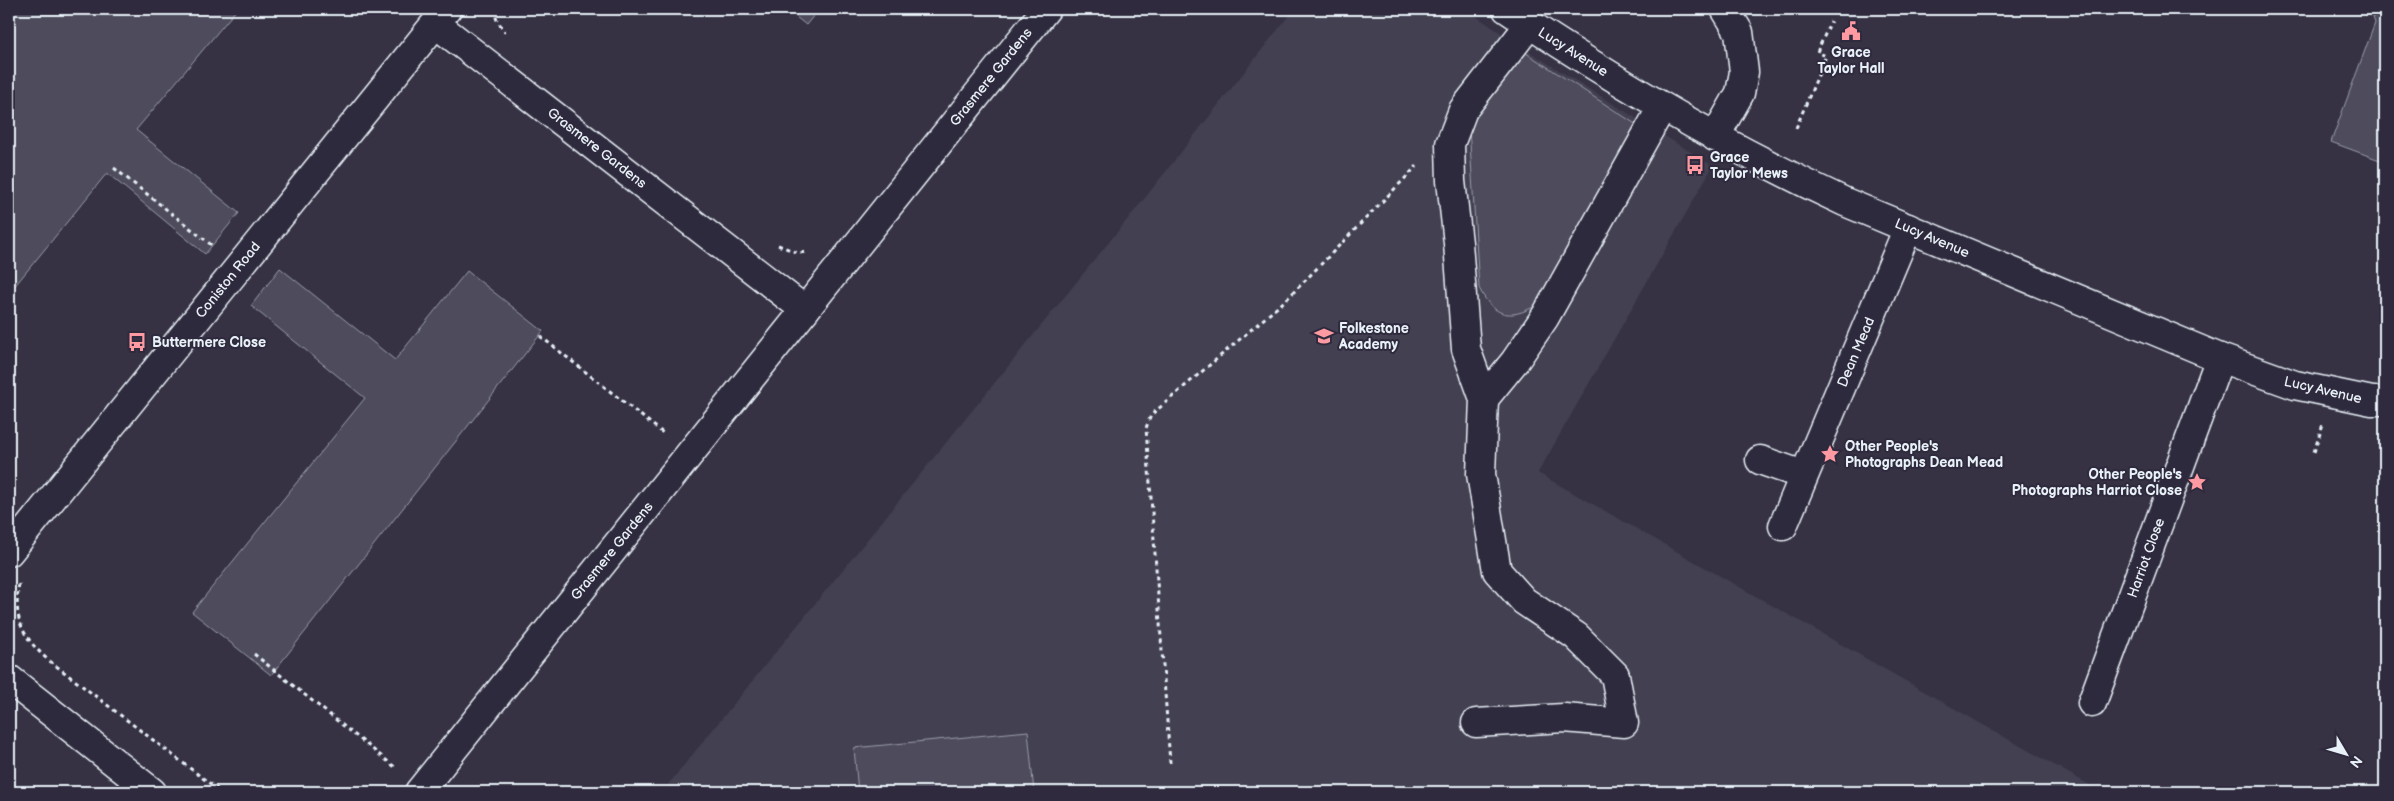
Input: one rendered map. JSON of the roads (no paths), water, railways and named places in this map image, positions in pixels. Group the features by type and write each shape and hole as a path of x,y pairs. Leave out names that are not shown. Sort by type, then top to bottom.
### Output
{"street":[{"name":"Grasmere Gardens","path":"421,791 1046,9"},
{"name":"Lucy Avenue","path":"1507,9 1529,25 1662,107 1790,177 2220,358 2295,386 2372,401 2385,401"},
{"path":"1715,137 1740,92 1744,72 1739,32 1724,9"},
{"name":"Grasmere Gardens","path":"442,16 805,310"},
{"name":"Coniston Road","path":"13,538 238,267 442,16"},
{"path":"1476,723 1564,718 1624,722 1615,675 1576,636 1524,601 1497,571 1481,474 1484,399 1466,349 1450,144 1463,110 1529,25"},
{"path":"1484,399 1516,361 1545,317 1662,107"},
{"name":"Dean Mead","path":"1783,526 1908,228"},
{"name":"Harriot Close","path":"2092,703 2220,358"},
{"path":"1760,460 1803,476"},
{"path":"9,680 152,792"}],"place":[{"name":"Grace Taylor Hall","path":"1851,31"},
{"name":"Grace Taylor Mews","path":"1695,165"},
{"name":"Folkestone Academy","path":"1324,336"},
{"name":"Buttermere Close","path":"137,342"},
{"name":"Other People's Photographs Dean Mead","path":"1830,454"},
{"name":"Other People's Photographs Harriot Close","path":"2197,482"}]}
